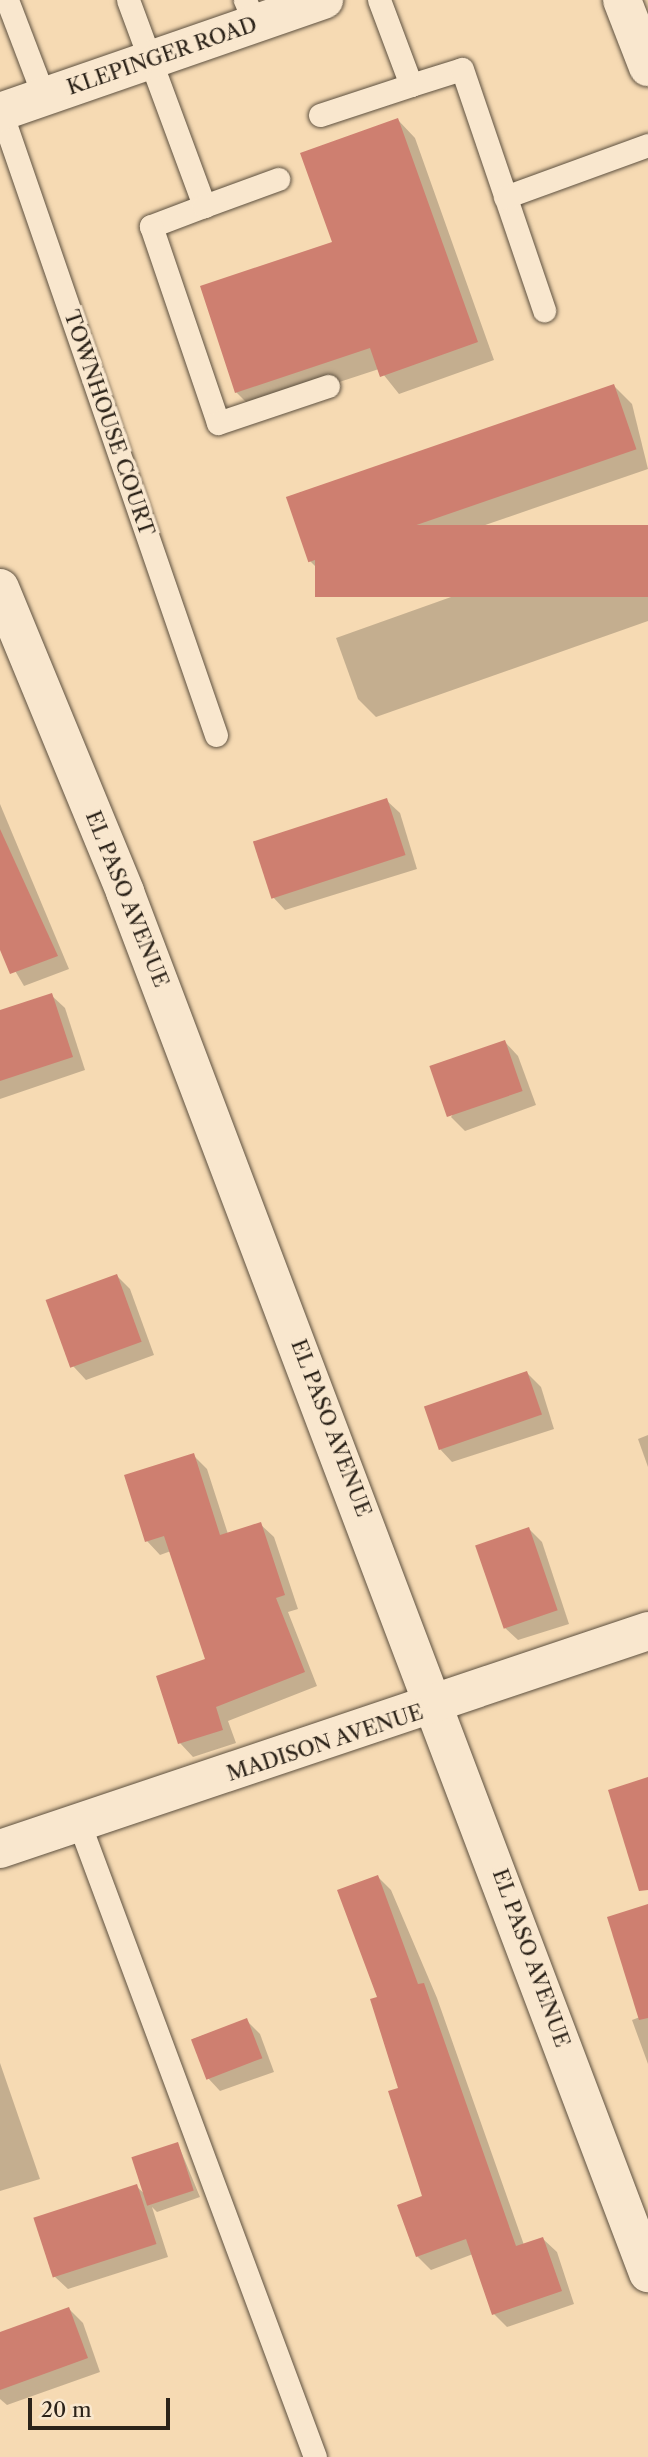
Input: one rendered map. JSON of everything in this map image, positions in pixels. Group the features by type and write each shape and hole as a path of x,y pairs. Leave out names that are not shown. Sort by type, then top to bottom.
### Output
{"street":[{"name":"KLEPINGER ROAD","path":"1,112 151,60 250,12 324,0"},
{"path":"622,0 648,67"},
{"name":"EL PASO AVENUE","path":"0,588 125,892 437,1706 648,2273"},
{"name":"MADISON AVENUE","path":"0,1849 437,1706 648,1631"}],"lane":[{"path":"128,0 204,206"},
{"path":"379,0 411,86"},
{"path":"11,4 44,97"},
{"path":"320,115 462,69 544,310"},
{"name":"TOWNHOUSE COURT","path":"1,112 216,735"},
{"path":"505,197 648,145"},
{"path":"278,179 152,226 218,423 328,386"},
{"path":"79,1823 316,2457"}],"building":[{"path":"398,118 478,342 380,377 370,348 235,393 200,286 332,242 300,153"},
{"path":"614,384 636,449 308,562 286,497"},
{"path":"315,525 648,525 648,597 315,597"},
{"path":"387,798 406,855 271,899 253,842"},
{"path":"0,829 58,956 10,974 0,950"},
{"path":"52,993 73,1057 0,1081 0,1010"},
{"path":"505,1040 523,1091 447,1117 429,1066"},
{"path":"117,1274 142,1342 70,1368 46,1300"},
{"path":"527,1371 542,1414 439,1450 424,1406"},
{"path":"194,1453 220,1535 261,1522 285,1595 276,1598 305,1672 216,1707 223,1730 178,1744 156,1676 205,1659 164,1536 145,1542 124,1475"},
{"path":"529,1527 558,1610 504,1629 475,1546"},
{"path":"648,1777 648,1890 639,1891 608,1790"},
{"path":"378,1875 418,1984 424,1983 516,2246 543,2237 562,2291 492,2315 466,2239 416,2257 397,2205 422,2196 388,2091 398,2088 370,1999 377,1997 337,1890"},
{"path":"648,1904 648,2018 639,2020 607,1917"},
{"path":"247,2018 262,2058 206,2080 191,2040"},
{"path":"178,2142 194,2191 147,2206 131,2157"},
{"path":"137,2184 156,2244 53,2278 33,2218"},
{"path":"69,2307 88,2358 0,2390 0,2332"}]}
